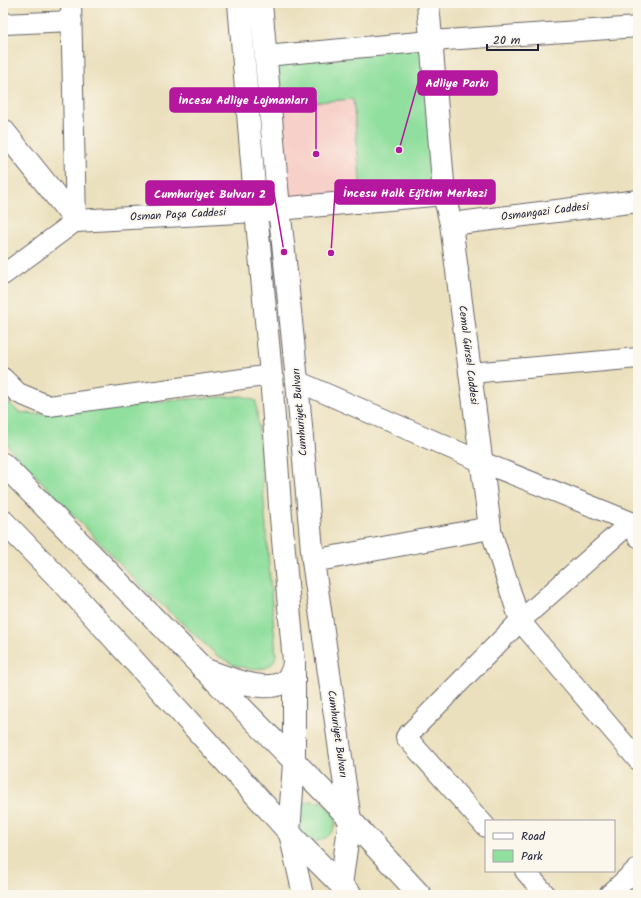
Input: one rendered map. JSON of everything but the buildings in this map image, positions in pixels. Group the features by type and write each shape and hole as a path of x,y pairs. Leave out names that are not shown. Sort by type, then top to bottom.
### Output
{"main road":[{"path":"239,3 294,662 294,763 289,833"},
{"name":"Cumhuriyet Bulvarı","path":"261,3 313,561 350,820 344,892"},
{"name":"Cemal Gürsel Caddesi","path":"428,3 444,194 451,224 490,528"},
{"path":"3,130 76,221"},
{"name":"Osman Paşa Caddesi","path":"76,221 256,211 444,194"},
{"name":"Osmangazi Caddesi","path":"451,224 638,201"},
{"path":"3,464 294,763 333,801 420,895"},
{"path":"3,521 69,589 344,892"},
{"path":"313,561 490,528"},
{"path":"203,669 255,686 265,687 276,686 289,677 293,670 294,662"}],"street":[{"path":"3,24 72,12 76,221 3,275"},
{"path":"265,56 431,41 638,27"},
{"path":"471,373 638,358"},
{"path":"3,378 18,393 48,406 271,375"},
{"path":"297,380 482,462 636,527 520,621 406,737 485,826"},
{"path":"490,528 520,621 638,760"},
{"path":"289,833 303,895"},
{"path":"609,895 638,868"},
{"path":"526,872 546,895"}],"shaded area":[{"path":"353,99 362,202 279,209 269,106"}],"green space":[{"path":"431,41 444,194 362,202 353,99 269,106 265,56"},
{"path":"242,396 256,401 276,655 274,662 266,668 250,669 234,665 218,656 139,584 3,441 3,398 19,412 36,414 186,399"},
{"path":"310,801 323,802 335,817 336,822 330,835 317,841 309,840 301,836 296,813 304,803"}],"place":[{"name":"Adliye Parkı","path":"399,150"},
{"name":"İncesu Adliye Lojmanları","path":"316,154"},
{"name":"Cumhuriyet Bulvarı 2","path":"284,252"},
{"name":"İncesu Halk Eğitim Merkezi","path":"331,253"}]}
